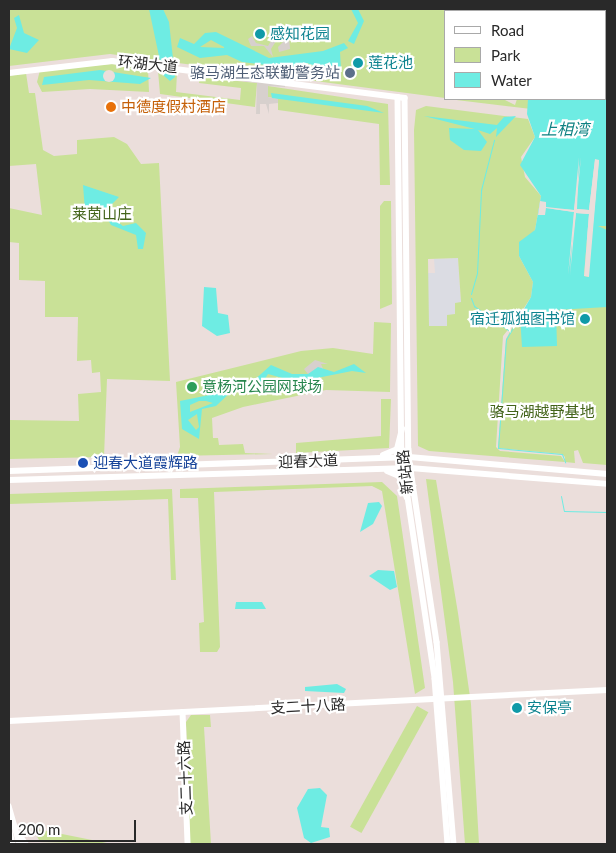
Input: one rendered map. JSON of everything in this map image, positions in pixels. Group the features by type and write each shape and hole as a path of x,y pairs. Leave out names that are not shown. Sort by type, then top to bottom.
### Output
{"main road":[{"path":"329,460 389,454 400,445 402,429"},
{"name":"迎春大道","path":"9,471 406,457 607,474"},
{"path":"370,459 370,468"},
{"path":"336,468 396,473 407,498"},
{"name":"迎春大道","path":"9,480 336,468 406,468 607,484"}],"street":[{"name":"环湖大道","path":"9,73 91,61 158,65 406,98"},
{"name":"新站路","path":"398,97 402,429 406,457"},
{"name":"新站路","path":"406,98 407,498 440,699 448,844"},
{"name":"新站路","path":"406,468 440,699 454,844"},
{"name":"支二十八路","path":"9,721 607,690"},
{"name":"支二十六路","path":"183,712 188,844"},
{"path":"9,806 20,844"},
{"path":"11,815 26,844"},
{"path":"9,828 13,844"}],"shaded area":[{"path":"252,36 256,43 268,46 274,36 278,38 271,49 273,57 264,46 251,46 248,39"},
{"path":"289,36 290,49 279,52 278,47"},
{"path":"242,76 285,82 285,87 268,86 268,97 278,99 278,103 269,104 269,114 266,104 260,104 260,114 256,114 257,83 242,81"},
{"path":"458,258 461,303 447,326 428,326 428,273 435,273 434,259"},
{"path":"315,360 328,364 321,364 324,371 308,374 304,369"}],"green space":[{"path":"9,9 505,9 444,10 444,98 110,54 9,66"},
{"path":"559,9 607,9 607,118 456,100 505,100 515,105 517,100 606,100 606,10"},
{"path":"111,64 148,68 149,92 90,89 42,92 37,82 40,70"},
{"path":"158,71 177,73 176,92 240,100 241,88 199,83 200,77 257,83 255,107 160,94"},
{"name":"莱茵山庄","path":"26,73 29,93 35,93 43,150 54,156 77,154 77,140 114,137 127,144 141,164 159,163 170,381 107,379 104,457 9,459 9,420 79,421 78,394 101,392 100,372 92,373 91,360 77,361 78,317 45,317 45,281 19,280 19,243 9,242 9,208 42,215 36,164 9,166 9,76"},
{"path":"268,86 388,104 390,185 380,185 379,124 278,110 278,99 268,97"},
{"name":"骆马湖越野基地","path":"426,106 528,119 535,137 521,157 525,177 541,196 535,230 519,256 533,282 531,297 522,311 556,310 607,196 607,465 583,463 578,450 574,451 575,463 429,451 418,446 414,130 416,110","holes":["458,258 461,302 455,303 455,314 447,315 447,326 429,326 428,259","518,317 506,339 498,448 562,454 565,457 565,462 561,456 500,451 496,447 503,336"]},
{"path":"384,201 391,201 392,304 380,309 380,206"},
{"path":"374,322 391,323 390,392 326,390 243,407 212,418 213,438 218,438 219,445 243,444 245,453 273,454 177,456 180,447 176,382 301,351 333,348 373,354"},
{"name":"意杨河公园网球场","path":"189,380 195,380 199,387 195,394 189,394 185,390 185,384"},
{"path":"381,399 391,399 389,448 296,453 296,443 381,436"},
{"path":"426,479 436,480 458,613 471,704 479,844 465,844 453,682"},
{"path":"382,482 397,496 425,688 415,694 382,491 372,486 214,492 220,647 217,652 200,652 199,623 204,622 198,498 180,498 180,489"},
{"path":"172,489 176,580 171,580 168,499 9,504 9,494"},
{"path":"417,706 428,712 361,833 350,827"},
{"path":"191,715 210,715 211,727 204,727 211,844 190,844 186,722"},
{"path":"29,822 37,829 112,844 40,842"}],"water":[{"path":"149,9 163,9 169,22 175,77 170,81 163,75"},
{"path":"351,9 358,9 364,21 354,44 348,41 358,23"},
{"path":"505,9 559,9 558,10"},
{"name":"上相湾","path":"607,9 607,226 598,226 607,230 607,307 556,310 557,346 522,347 520,316 531,297 533,282 519,256 519,242 535,230 541,196 520,165 535,137 527,114 528,100 606,100 606,10 595,10","holes":["581,157 576,209 589,210 595,160 599,160 588,277 584,276 589,214 576,213 568,275 574,212 546,208 574,210"]},
{"path":"19,15 24,33 39,40 27,53 9,49 17,28 14,18"},
{"path":"216,32 269,58 323,51 344,43 348,48 340,52 341,69 327,71 307,63 289,68 242,62 227,55 200,58 177,47 180,38 194,44 205,33","holes":["211,40 224,48 200,47"]},
{"path":"100,70 151,78 140,84 89,80 42,85 44,77"},
{"path":"271,93 367,106 384,113 272,98"},
{"path":"424,116 497,125 504,117 516,116 496,137 497,128 490,134 478,130 487,142 481,151 464,150 450,140 449,128 475,129"},
{"path":"83,185 119,197 108,208 114,209 114,219 123,226 136,223 146,233 143,249 138,249 136,235 111,225 102,209 85,211"},
{"path":"204,287 216,288 218,313 228,315 230,333 217,336 202,326"},
{"path":"354,364 366,373 352,371 297,382 268,374 258,390 234,389 216,406 202,409 199,439 182,429 180,401 214,394 231,382 252,382 271,365 292,374 308,374 318,367 334,372","holes":["199,401 213,403 190,412 190,405","197,414 199,427 196,430 188,420"]},
{"path":"379,502 382,506 373,524 360,532 368,503"},
{"path":"378,570 394,571 397,587 390,590 369,576"},
{"path":"236,602 262,602 266,609 235,609"},
{"path":"337,684 346,689 344,693 305,691 305,687"},
{"path":"320,788 327,795 321,827 329,828 330,837 311,843 304,838 297,808 308,789"}],"pier":[{"path":"109,70 115,76 109,82 103,76"},
{"path":"579,157 577,209 589,210 595,159 599,160 589,277 584,276 589,214 576,213 570,275 574,212 546,208 545,215 538,215 540,201 546,202 546,207 574,210"}],"waterway":[{"path":"471,294 477,273 481,190 494,140"},
{"path":"471,298 474,306 508,330"},
{"path":"520,316 506,339 498,448 562,454 565,462"},
{"path":"561,496 564,511 607,512"}],"place":[{"name":"感知花园","path":"260,34"},
{"name":"莲花池","path":"358,63"},
{"name":"骆马湖生态联勤警务站","path":"350,73"},
{"name":"中德度假村酒店","path":"111,107"},
{"name":"宿迁孤独图书馆","path":"585,319"},
{"name":"意杨河公园网球场","path":"192,387"},
{"name":"迎春大道霞辉路","path":"83,463"},
{"name":"安保亭","path":"517,708"}]}
